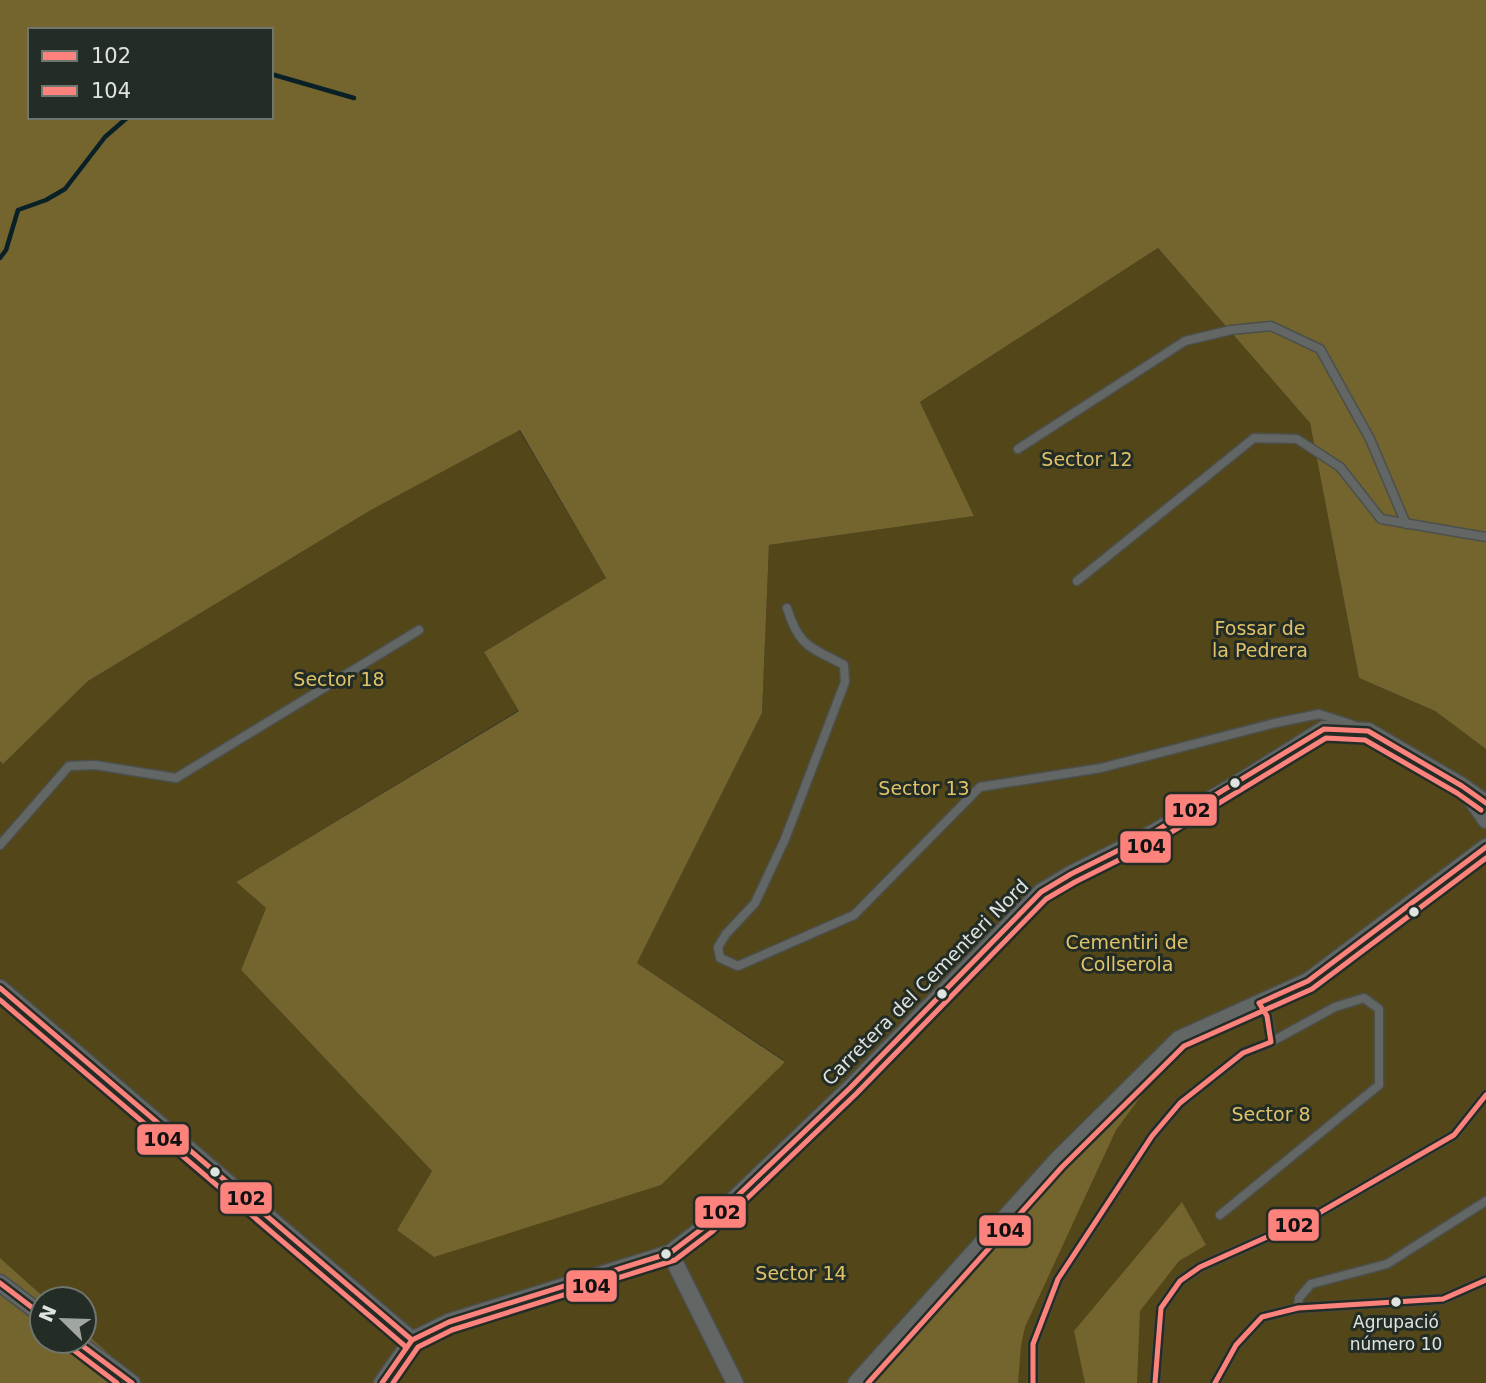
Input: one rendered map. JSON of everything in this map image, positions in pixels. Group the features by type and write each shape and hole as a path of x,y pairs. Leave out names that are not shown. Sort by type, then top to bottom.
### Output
{"street":[{"name":"Carretera del Cementeri Nord","path":"382,1383 412,1340 449,1322 670,1253 707,1225 850,1088 1041,892 1151,834 1324,729 1368,731 1486,803"},
{"name":"Carretera del Cementeri Nord","path":"1462,786 1486,820"},
{"path":"856,1383 1056,1161 1178,1040 1308,981 1459,870 1486,847"},
{"path":"0,988 412,1340"},
{"path":"670,1253 735,1383"},
{"path":"0,1283 28,1304"},
{"path":"95,1355 132,1383"}],"lane":[{"path":"1018,449 1185,341 1231,330 1271,326 1320,349 1370,439 1406,524"},
{"path":"1077,581 1254,438 1297,439 1340,467 1381,519 1486,537"},
{"path":"787,608 794,630 805,644 844,665 845,681 785,839 755,903 726,934 718,947 720,958 738,966 854,915 980,787 1101,768 1319,714 1368,731"},
{"path":"0,845 69,766 94,765 176,778 419,630"},
{"path":"1032,1383 1033,1343 1058,1279 1152,1136 1180,1103 1243,1053 1271,1042 1335,1007 1364,998 1379,1009 1379,1085 1220,1215"},
{"path":"1259,1003 1265,1009 1271,1042"},
{"path":"1156,1383 1161,1308 1180,1282 1200,1267 1312,1217 1454,1135 1486,1095"},
{"path":"1297,1308 1300,1298 1311,1284 1387,1264 1486,1201"},
{"path":"1215,1383 1236,1345 1262,1317 1297,1308 1443,1299 1486,1280"}],"green space":[{"name":"Cementiri de Collserola","path":"1158,248 1310,423 1359,678 1435,711 1486,749 1486,1383 121,1383 122,1366 98,1345 98,1285 30,1285 0,1258 0,761 4,763 88,681 371,510 519,430 606,578 484,652 519,710 236,882 266,908 241,970 432,1171 397,1230 785,1061 637,963 762,713 769,545 974,516 920,402"}],"shaded area":[{"path":"0,0 1486,0 1486,749 1435,711 1359,678 1310,423 1158,248 920,402 974,516 769,545 762,713 637,963 785,1062 661,1185 434,1257 397,1230 432,1171 241,970 266,908 236,882 519,711 484,652 606,578 520,430 371,510 88,681 3,764 0,761"},
{"path":"1155,1077 1116,1130 1025,1327 1018,1383 872,1383 1056,1173"},
{"path":"1182,1202 1206,1245 1179,1261 1140,1311 1137,1383 1085,1383 1074,1331"},
{"path":"0,1258 30,1285 28,1285 28,1355 98,1355 98,1344 123,1366 121,1383 0,1383"}],"waterway":[{"path":"273,75 354,98"},
{"path":"0,258 6,250 18,210 46,200 65,189 105,137 126,119"}],"transit line":[{"name":"102","path":"382,1383 412,1340 449,1322 670,1253 707,1225 850,1088 1041,892 1151,834 1324,729 1368,731 1486,803"},
{"name":"104","path":"393,1383 418,1347 452,1330 675,1260 713,1231 856,1094 1046,899 1155,842 1326,738 1365,740 1457,793 1481,810"},
{"name":"102","path":"1033,1383 1033,1344 1058,1279 1152,1136 1180,1103 1243,1053 1271,1042 1267,1016 1259,1003 1308,981 1486,847"},
{"name":"104","path":"868,1383 1062,1167 1184,1046 1312,989 1486,858"},
{"name":"102","path":"0,988 412,1340"},
{"name":"104","path":"0,1000 406,1347"},
{"name":"102","path":"1155,1383 1161,1308 1180,1281 1200,1267 1312,1217 1454,1135 1486,1095"},
{"name":"102","path":"1215,1383 1236,1345 1262,1317 1298,1308 1443,1299 1486,1280"},
{"name":"102","path":"0,1283 28,1304"},
{"name":"104","path":"80,1355 117,1383"},
{"name":"102","path":"95,1355 132,1383"}],"place":[{"name":"Agrupació número 10","path":"1396,1302"}],"park label":[{"name":"Sector 12","path":"1087,459"},
{"name":"Fossar de la Pedrera","path":"1260,639"},
{"name":"Sector 18","path":"339,679"},
{"name":"Sector 13","path":"924,788"},
{"name":"Sector 8","path":"1271,1114"},
{"name":"Sector 14","path":"801,1273"}]}
